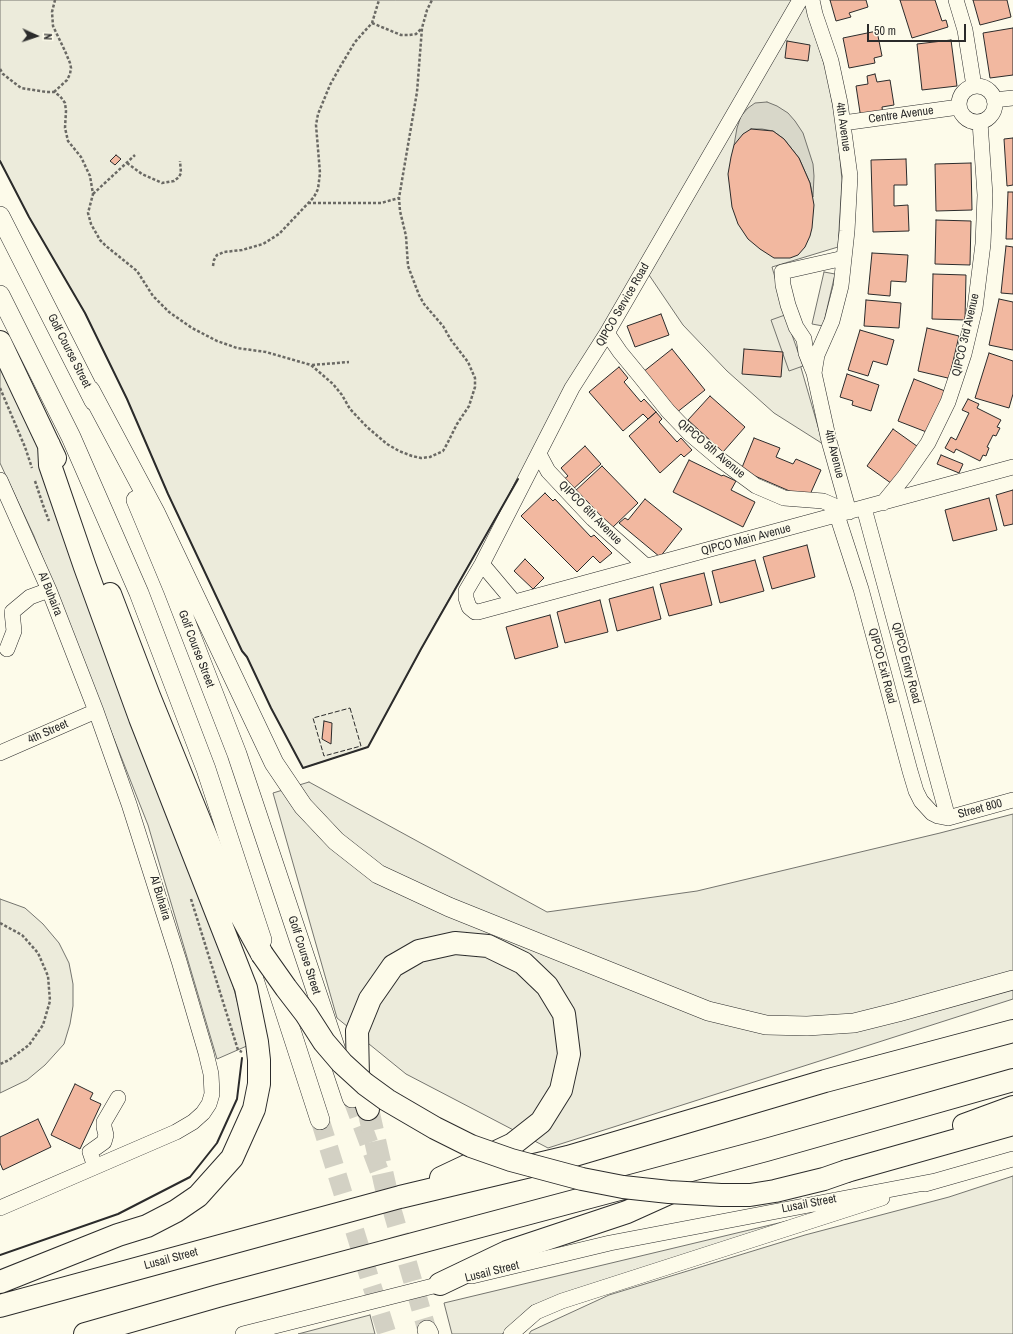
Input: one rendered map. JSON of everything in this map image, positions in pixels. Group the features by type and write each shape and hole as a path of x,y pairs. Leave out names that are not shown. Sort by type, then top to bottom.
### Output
{"highway":[{"path":"0,342 50,445 80,516 179,771 223,878 239,912 262,954 306,1014 324,1042 342,1063 365,1084 387,1100 435,1128 471,1146 504,1158 582,1179 623,1187 721,1195 750,1195 824,1179 1013,1107"},
{"path":"0,1282 118,1235 147,1226 176,1211 198,1196 232,1158 254,1109 259,1084 258,1048 246,988 140,718 84,567 50,465 50,445"},
{"path":"360,1104 357,1031 370,999 393,966 420,951 455,943 488,946 523,963 547,986 564,1014 569,1054 561,1090 541,1122 513,1144 400,1197"},
{"name":"Lusail Street","path":"0,1306 400,1197 568,1158 825,1081 1013,1031"},
{"path":"84,1334 226,1294 766,1150 1013,1080"},
{"path":"856,1168 930,1149 1013,1124"},
{"path":"440,1284 507,1252 626,1212 766,1150"}],"main road":[{"name":"Golf Course Street","path":"0,216 90,390 173,590 237,754 360,1104"},
{"path":"0,296 71,437 139,593 206,769 320,1120"},
{"path":"90,390 156,514 274,763 308,811 336,841 378,874 449,908 708,1011 766,1025 807,1026 854,1023 1013,980"}],"street":[{"name":"QIPCO Service Road","path":"482,564 572,388 607,333 800,0"},
{"name":"4th Avenue","path":"812,0 815,14 831,61 843,123 850,176 844,258 839,293 832,321 818,354 814,373"},
{"path":"956,0 965,30 974,86"},
{"path":"974,86 986,88 992,94 994,100 992,114 987,119 980,122 970,121 965,118 959,107 959,100 962,94 967,89 974,86"},
{"path":"994,100 1013,98"},
{"name":"Centre Avenue","path":"843,123 959,107"},
{"name":"QIPCO 3rd Avenue","path":"883,503 905,476 928,443 948,402 964,354 975,308 983,244 985,195 980,122"},
{"name":"4th Avenue","path":"843,513 814,373 806,353 804,339 796,327 788,305 783,285 782,272 844,258"},
{"name":"QIPCO 5th Avenue","path":"607,333 638,375 668,411 690,434 756,486 784,498 822,501 843,513"},
{"name":"QIPCO 6th Avenue","path":"539,454 548,471 593,520 646,566"},
{"name":"QIPCO Main Avenue","path":"482,564 466,591 468,602 472,610 478,612 1013,467"},
{"name":"Al Buhaira","path":"0,480 49,590 130,804 179,961 211,1074 212,1094 209,1104 203,1113 193,1122 176,1132 0,1208"},
{"name":"QIPCO Entry Road","path":"864,508 948,818"},
{"path":"843,513 861,589 916,791 921,801 932,812 938,816 948,818"},
{"path":"482,564 514,602"},
{"path":"861,589 884,582"},
{"path":"7,649 14,631 12,612 30,597 49,590"},
{"name":"4th Street","path":"0,753 96,711"},
{"name":"Street 800","path":"948,818 1013,800"},
{"path":"95,1167 90,1152 104,1142 106,1135 104,1122 118,1098"},
{"path":"935,1180 1013,1159"},
{"name":"Lusail Street","path":"242,1334 610,1243 935,1180"},
{"name":"Lusail Street","path":"511,1334 536,1312 562,1301 935,1180"}],"path":[{"path":"54,92 67,80 71,68 53,26 52,12 55,0"},
{"path":"213,266 217,255 224,252 242,250 263,244 279,234 314,197 318,189 320,173 316,125 318,114 330,85 340,67 355,42 372,23 379,0"},
{"path":"311,365 333,384 342,395 350,409 367,427 399,452 412,456 421,458 430,457 443,451 457,424 469,406 475,387 473,370 451,340 443,326 424,304 419,295 408,266 407,243 399,198 417,92 422,28 427,10 432,0"},
{"path":"372,23 401,35 416,34 422,28"},
{"path":"0,70 20,88 54,92 60,96 64,103 66,135 68,141 81,156 90,176 93,194 88,212 91,224 100,240 110,251 119,256 136,271 153,296 169,312 192,328 217,341 237,348 266,352 311,365 349,362"},
{"path":"93,194 135,155"},
{"path":"128,163 142,174 162,183 174,181 179,177 181,173 180,161"},
{"path":"307,203 380,203 399,198"},
{"path":"0,388 25,447 32,468"},
{"path":"34,476 43,505 52,526"},
{"path":"190,896 238,1050 246,1056"},
{"path":"0,923 22,935 38,953 48,976 50,1001 43,1025 29,1046 9,1060 0,1064"}],"shaded area":[{"path":"0,0 792,0 436,622 368,747 303,768 271,708 247,657 242,651 168,494 127,399 85,313 29,217 0,161"},
{"path":"804,1 827,73 837,128 842,180 838,247 772,267 823,444 774,413 727,371 683,325 647,272"},
{"path":"767,102 788,113 803,133 813,164 813,197 810,183 799,158 784,139 773,131 751,129 734,145 741,116 755,103"},
{"path":"824,272 835,274 823,326 812,324"},
{"path":"785,315 803,366 789,371 771,320"},
{"path":"0,357 34,437 99,623 222,945 249,1045 217,1059 148,825 34,536 0,463"},
{"path":"309,782 547,912 697,891 1013,814 1013,999 548,1148 406,1074 337,1018 273,793"},
{"path":"0,899 25,908 43,924 59,943 69,963 73,984 73,1006 70,1024 64,1044 45,1065 27,1080 0,1093"},
{"path":"1013,1176 1013,1334 529,1334 531,1331 609,1295 805,1235 949,1197"},
{"path":"787,1221 531,1306 502,1334 452,1334 444,1303"},
{"path":"370,1315 375,1334 298,1334"}],"building":[{"path":"830,0 866,0 868,7 849,13 851,17 836,21"},
{"path":"900,0 935,0 942,21 946,20 948,27 912,38"},
{"path":"973,0 1007,0 1011,17 980,25"},
{"path":"1013,28 1013,75 990,78 983,33"},
{"path":"877,31 882,56 874,58 875,63 849,68 843,38"},
{"path":"951,40 957,86 922,90 917,44"},
{"path":"787,41 810,45 808,61 785,58"},
{"path":"875,74 877,82 890,80 894,105 882,107 883,115 861,119 856,86 868,84 867,76"},
{"path":"751,129 773,131 784,139 799,158 810,183 814,205 810,236 805,247 798,255 790,258 774,258 748,239 738,224 732,207 728,174 731,157 734,145 743,134"},
{"path":"1013,138 1013,185 1007,186 1004,139"},
{"path":"116,155 121,159 115,165 110,161"},
{"path":"906,159 907,185 894,185 894,206 908,205 909,231 873,232 871,160"},
{"path":"971,163 972,210 936,211 935,164"},
{"path":"1008,192 1013,192 1013,239 1006,239"},
{"path":"936,220 971,221 970,265 935,264"},
{"path":"1006,246 1013,247 1013,294 1001,293"},
{"path":"872,253 908,255 906,282 891,281 890,296 868,294"},
{"path":"933,274 966,275 965,320 932,319"},
{"path":"999,299 1013,302 1013,350 989,345"},
{"path":"866,300 901,303 899,328 864,326"},
{"path":"661,314 669,335 635,347 627,326"},
{"path":"927,328 959,336 951,370 952,379 918,371"},
{"path":"860,330 894,340 887,365 873,361 868,376 848,370"},
{"path":"672,349 705,390 676,413 643,372"},
{"path":"744,349 783,352 781,377 742,374"},
{"path":"989,353 1013,361 1013,394 1009,408 975,398"},
{"path":"619,367 628,378 624,382 641,402 644,399 656,412 648,419 643,414 623,431 589,392"},
{"path":"847,374 879,385 871,411 852,405 853,401 840,397"},
{"path":"914,379 945,391 929,433 898,421"},
{"path":"710,396 745,427 723,452 688,420"},
{"path":"968,399 979,404 977,408 1001,420 997,427 1000,428 996,436 993,435 987,447 989,448 986,456 983,455 980,461 956,449 954,453 945,448 951,437 956,440 969,413 962,410"},
{"path":"656,412 662,419 659,422 677,442 681,438 692,450 684,457 681,454 660,473 629,436"},
{"path":"893,429 921,449 895,486 867,466"},
{"path":"754,438 780,448 776,457 793,464 796,459 821,470 808,499 741,470"},
{"path":"585,446 601,464 572,490 563,480 568,476 561,468"},
{"path":"941,455 963,464 959,473 937,464"},
{"path":"689,460 736,481 731,490 755,502 743,527 673,492"},
{"path":"602,466 638,503 612,528 586,500 584,502 574,492"},
{"path":"1013,490 1013,524 1004,526 996,495"},
{"path":"545,493 553,501 555,499 591,537 594,535 612,553 600,563 593,556 577,572 521,516"},
{"path":"989,498 997,530 953,541 945,510"},
{"path":"645,499 682,529 660,557 619,523 625,518 628,520"},
{"path":"807,545 815,577 772,589 763,557"},
{"path":"525,559 544,578 533,589 514,571"},
{"path":"755,560 764,591 720,603 712,571"},
{"path":"704,573 712,605 669,616 660,584"},
{"path":"653,587 661,619 617,631 609,599"},
{"path":"600,600 608,632 565,643 557,612"},
{"path":"550,615 558,647 515,659 506,627"},
{"path":"324,721 332,723 331,744 322,739"},
{"path":"75,1084 93,1093 90,1099 101,1104 80,1149 51,1135"},
{"path":"38,1119 51,1147 3,1170 0,1163 0,1137"}],"tunnel":[{"path":"352,1098 386,1189 427,1330"},
{"path":"368,1109 386,1189"},
{"path":"320,1120 387,1334"}],"fence":[{"path":"350,708 361,746 324,756 313,718 350,708"}],"wall":[{"path":"0,161 29,217 85,313 127,399 168,494 242,651 247,657 271,708 303,768 368,747 421,649 518,479"},
{"path":"0,1255 118,1214 190,1177 217,1143 237,1099 242,1058"}]}
